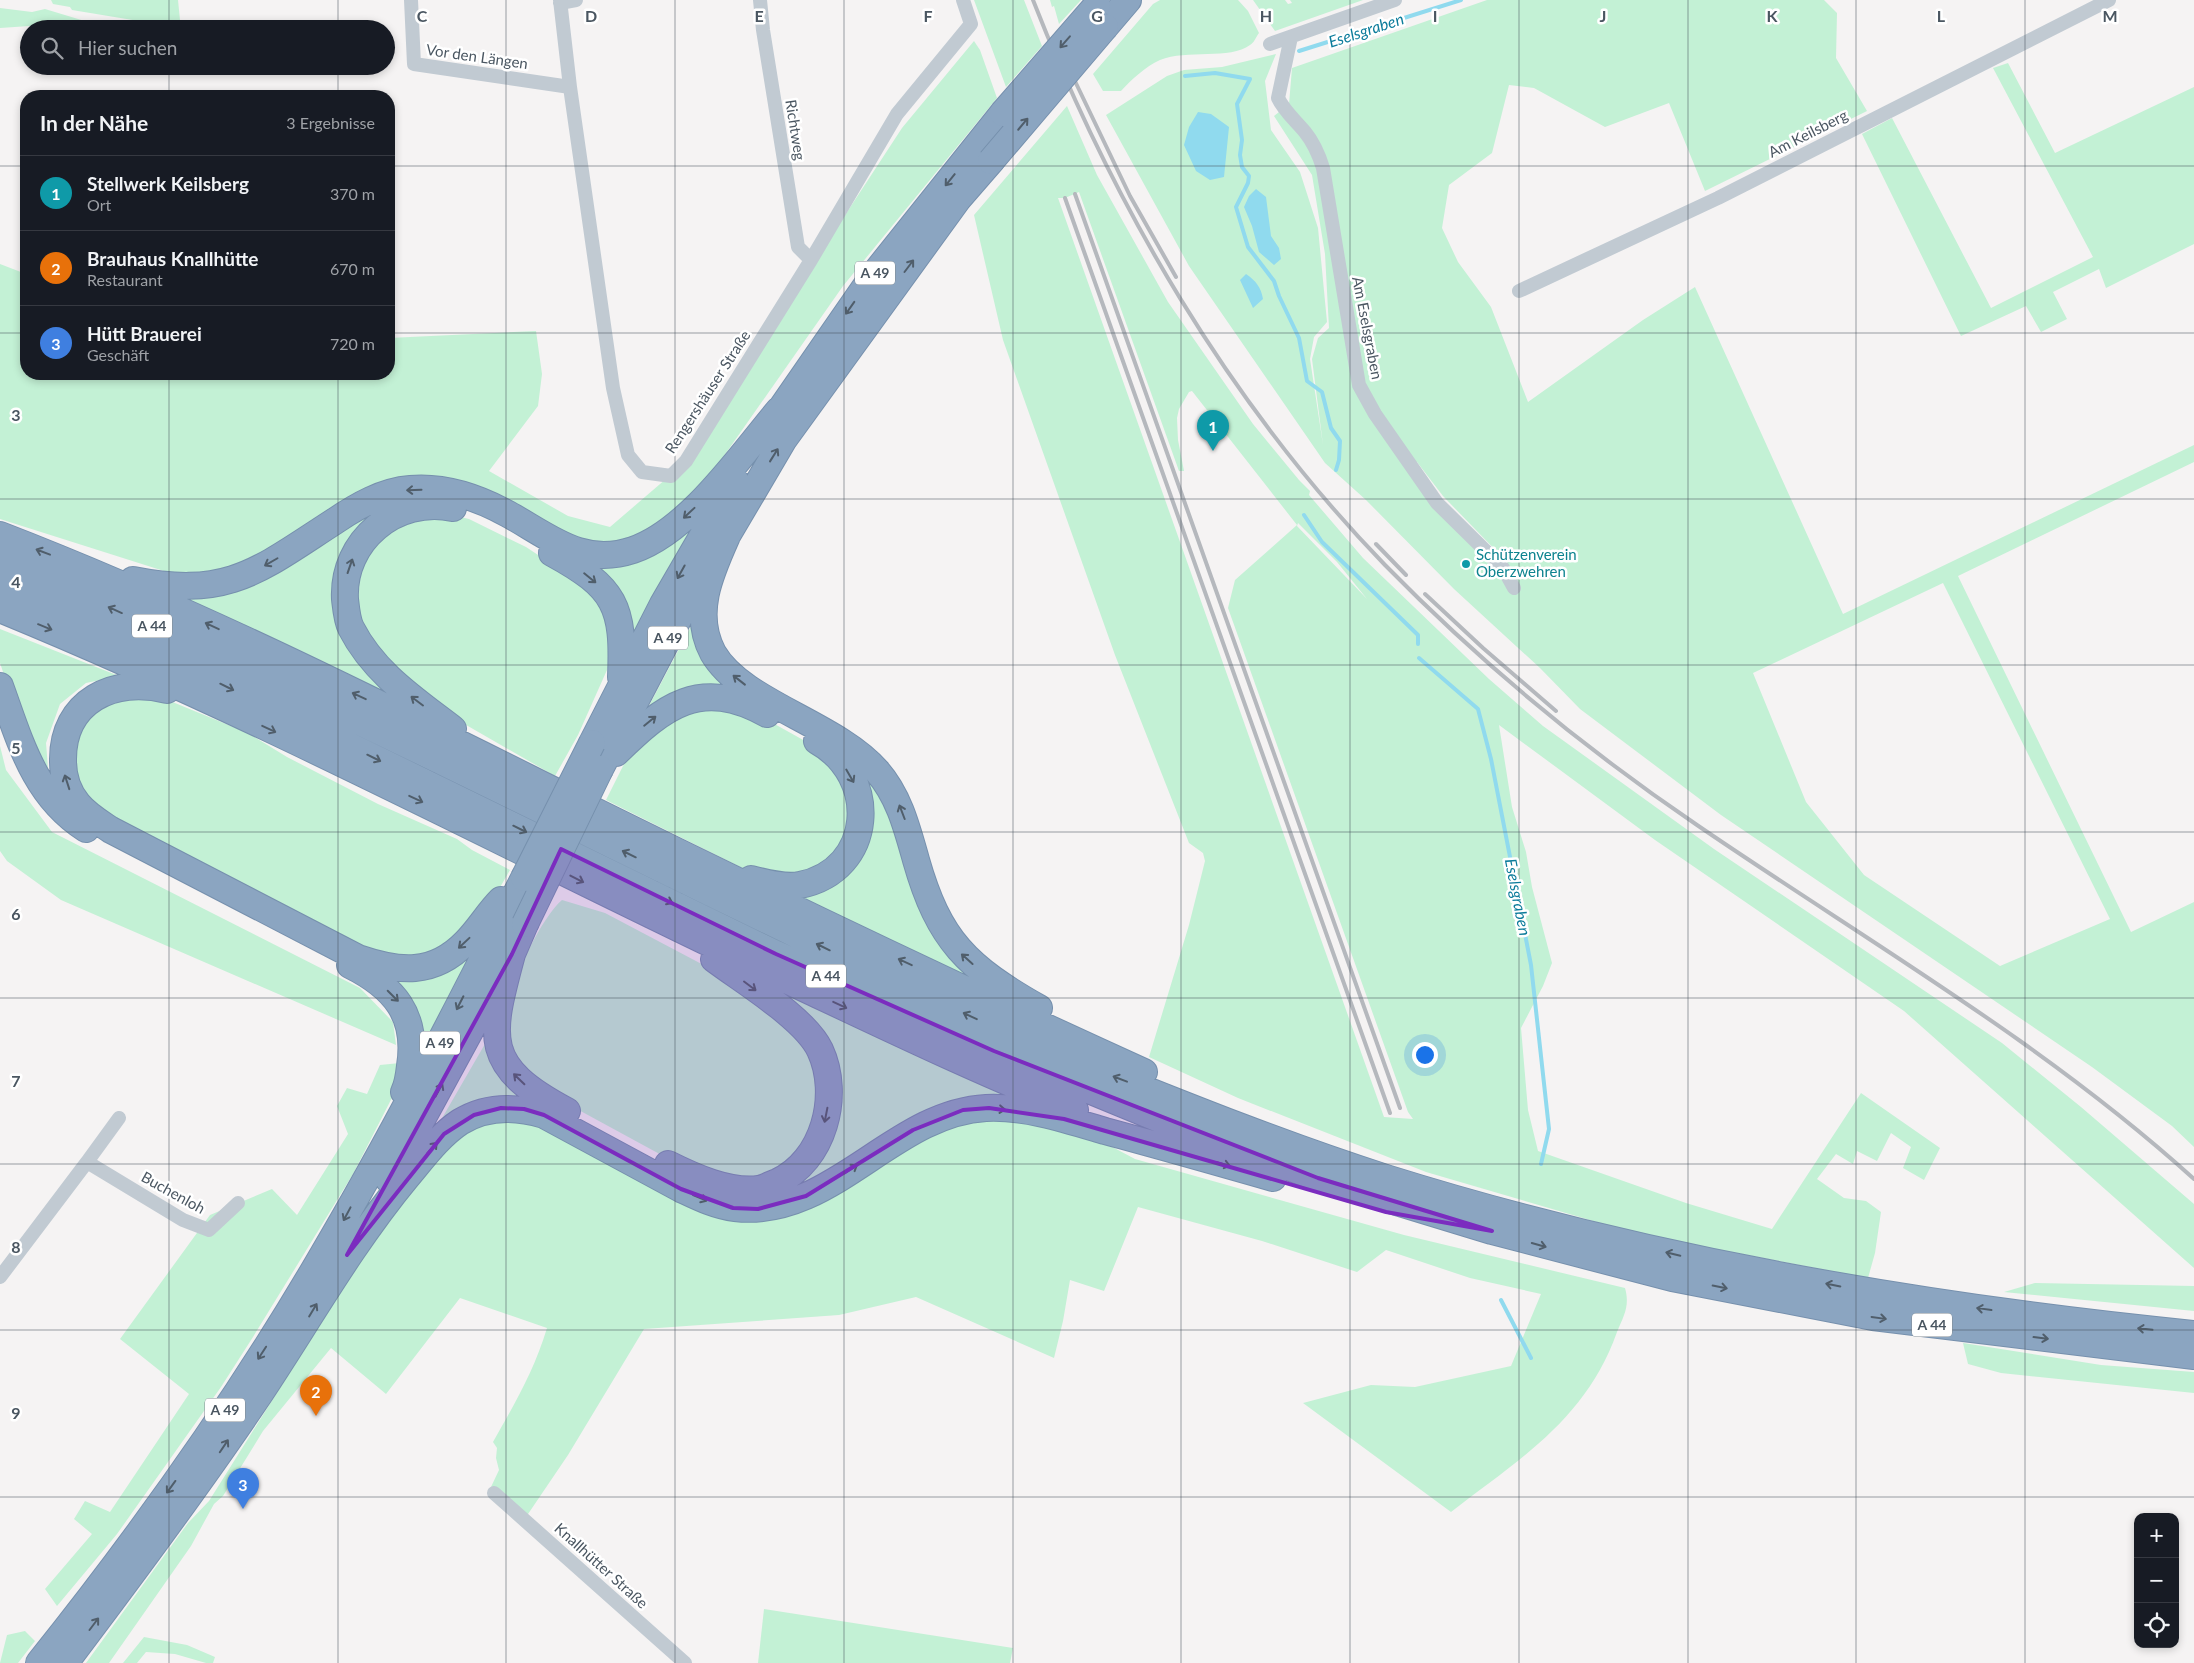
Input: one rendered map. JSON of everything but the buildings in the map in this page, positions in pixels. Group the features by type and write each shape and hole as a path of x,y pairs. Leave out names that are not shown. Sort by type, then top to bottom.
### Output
{"highway":[{"name":"A 49","path":"65,1663 197,1486 256,1399 347,1255 512,954 509,914 524,878 604,755 621,684 690,556 779,410 874,273 986,151 1101,11 1128,0"},
{"name":"A 49","path":"39,1663 133,1540 239,1389 317,1266 413,1094 509,914 604,755 731,527 784,439 952,207 986,151"},
{"path":"85,568 163,586 203,587 232,581 278,558 350,511 386,494 410,489 438,490 470,497 507,513 572,550 595,556 616,555 653,541 692,510 779,410"},
{"path":"513,770 404,691 381,672 360,644 350,626 345,587 349,566 369,532 393,515 418,507 442,506 468,512 558,557 601,586 613,602 620,617 623,638 621,684"},
{"path":"731,527 704,594 704,618 707,636 713,652 723,666 753,690 847,744 877,771 899,805 923,884 939,921 963,956 984,974 1140,1070"},
{"path":"0,535 85,568 242,640 513,770 891,956 1140,1070 1253,1118 1455,1192 1494,1221"},
{"name":"A 44","path":"0,559 312,697 673,875 985,1023 1094,1070 1297,1147 1384,1177 1494,1221 1672,1278 1873,1317 2194,1356"},
{"name":"A 44","path":"0,584 184,665 776,954 994,1052 1164,1121 1318,1178 1494,1221 1881,1294 2114,1326 2194,1334"},
{"path":"0,609 104,652 209,700 436,808 669,925 948,1056 1177,1150"},
{"path":"209,700 153,686 130,685 108,690 90,700 74,717 67,732 63,751 67,785 77,803 91,817 111,830 358,958 382,966 399,969 419,968 436,962 509,914"},
{"path":"0,686 34,774 48,796 63,812 91,832 176,878 354,967 385,988 399,1002 407,1015 412,1031 413,1050 407,1086 370,1171"},
{"path":"604,755 664,710 689,701 711,697 733,699 754,707 822,744 838,757 860,794 861,815 858,834 851,853 838,868 820,878 799,885 771,884 700,863"},
{"path":"512,954 498,1006 496,1037 501,1055 510,1070 521,1082 539,1096 682,1171 713,1183 736,1188 760,1189 783,1179 800,1167 814,1147 824,1126 829,1098 828,1076 819,1049 795,1019 669,925"},
{"path":"347,1255 388,1200 444,1134 474,1115 501,1108 524,1109 544,1115 704,1200 733,1208 758,1209 784,1205 806,1196 913,1130 936,1118 963,1110 989,1108 1024,1111 1064,1119 1177,1150 1386,1212 1494,1221"}],"street":[{"name":"Vor den Längen","path":"411,0 414,64 570,87"},
{"path":"560,1 576,0"},
{"name":"Richtweg","path":"760,0 762,30 798,247 811,260"},
{"name":"Rengershäuser Straße","path":"560,1 570,87 613,388 628,454 642,472 671,476 686,461 811,260 897,114 971,24 963,0"},
{"path":"1270,44 1395,0"},
{"name":"Am Keilsberg","path":"1519,290 1718,198 2109,0"},
{"name":"Am Eselsgraben","path":"1291,37 1278,98 1307,134 1319,155 1323,168 1359,384 1375,414 1437,503 1503,568 1514,588"},
{"path":"0,1277 119,1118"},
{"name":"Buchenloh","path":"87,1162 183,1220 209,1230 238,1203"},
{"name":"Knallhütter Straße","path":"494,1493 685,1663"}],"highlighted area":[{"path":"561,849 776,954 994,1051 1318,1178 1492,1231 1386,1212 1064,1119 989,1108 963,1110 913,1130 806,1196 758,1209 733,1208 681,1189 544,1115 524,1109 501,1108 474,1115 444,1134 347,1255 512,954"}],"green space":[{"path":"51,0 178,0 180,20 133,20 72,10 70,7 53,4"},
{"path":"974,0 1024,0 1042,46 1006,87"},
{"path":"1050,0 1081,0 1059,24 1054,6 1052,7"},
{"path":"1160,0 1238,0 1248,11 1259,33 1251,44 1241,50 1183,55 1160,60 1149,66 1121,91 1103,91 1093,74 1153,4"},
{"path":"1253,0 1285,0 1288,4 1292,3 1290,0 1363,0 1275,31"},
{"path":"1487,0 1824,0 1837,13 1836,58 1867,111 1705,191 1669,103 1605,127 1534,88 1509,85 1492,153 1449,185 1442,228 1458,262 1491,307 1528,402 1643,320 1695,287 1843,614 2194,445 2194,462 1958,576 2131,932 2194,902 2194,1147 2172,1126 2092,1067 1721,815 1580,709 1540,668 1454,589 1366,500 1325,463 1189,266 1106,115 1167,76 1184,70 1222,67 1276,54 1265,81 1271,130 1300,172 1318,228 1327,322 1314,337 1310,359 1323,445 1312,359 1318,338 1329,328 1325,254 1312,175 1274,116 1289,104 1292,68","holes":["1417,462 1443,496 1504,559 1512,573 1406,467","1943,583 2110,919 2000,966 1864,875 1806,802 1753,673"]},
{"path":"0,8 32,12 45,9 81,20 20,20 20,27 0,28"},
{"path":"974,41 980,50 997,98 843,286 712,473 646,540 605,548 572,539 432,476 240,572 186,578 0,519 0,264 20,272 20,380 395,380 395,338 536,331 542,374 538,406 489,471 568,516 610,527 681,466 902,128"},
{"path":"2008,63 2055,153 2194,87 2194,244 2106,288 2099,269 2053,292 2067,319 2041,332 2026,306 1961,336 1862,134 1892,118 1991,308 2093,257 1993,68"},
{"path":"1067,106 1097,175 1168,302 1253,424 1310,491 1309,495 1363,558 1489,679 1543,726 1714,849 2002,1043 2081,1107 2194,1204 2194,1268 1904,1011 1655,840 1499,725 1512,807 1526,852 1532,887 1552,963 1543,986 1521,1028 1528,1110 1538,1151 1686,1203 1772,1229 1861,1093 1940,1148 1924,1180 1903,1168 1911,1147 1891,1133 1877,1161 1857,1151 1853,1164 1836,1154 1817,1179 1844,1198 1866,1201 1881,1212 1875,1253 1868,1278 1641,1235 1426,1172 1238,1098 1149,1057 1189,925 1205,861 1203,853 1189,843 1115,655 1003,340 974,215","holes":["1079,192 1179,471 1184,471 1178,440 1177,418 1179,409 1189,392 1192,391 1297,525 1235,580 1228,608 1408,1112 1413,1119 1384,1117 1058,198 1065,198","1298,523 1337,562 1367,599 1297,526"]},
{"path":"403,504 339,586 406,703 177,595 352,515"},
{"path":"439,512 469,519 526,547 588,588 610,622 611,661 578,735 555,776 454,718 366,641 354,607 358,568 376,537"},
{"path":"699,514 629,640 583,559"},
{"path":"698,613 732,694 640,723"},
{"path":"0,629 119,676 86,683 60,704 46,743 50,793 16,710 0,663"},
{"path":"153,694 248,733 287,757 378,804 457,839 472,850 510,870 491,903 452,948 393,964 94,818 66,773 78,719 106,698"},
{"path":"686,707 744,707 805,741 840,773 853,815 837,856 818,869 771,877 742,868 606,800 623,766 646,733"},
{"path":"0,746 6,770 52,832 360,988 393,1022 396,1045 61,900 7,861 0,851"},
{"path":"843,754 872,777 971,981 781,890 860,851"},
{"path":"562,900 605,913 730,979 808,1044 823,1089 800,1157 758,1184 689,1170 564,1102 509,1057 506,1016 509,998 520,968 536,936"},
{"path":"480,939 423,1066 394,978"},
{"path":"773,984 1022,1099 1135,1159 1404,1235 1625,1288 1627,1305 1624,1315 1604,1362 1588,1389 1569,1413 1526,1454 1451,1512 1303,1403 1371,1385 1415,1387 1511,1366 1541,1294 1470,1278 1386,1250 1357,1272 1262,1241 1138,1207 1104,1291 1070,1280 1054,1358 916,1297 839,1315 644,1329 568,1455 526,1517 491,1487 499,1470 496,1458 497,1448 493,1442 530,1373 547,1328 460,1298 386,1394 331,1348 263,1431 223,1496 214,1504 191,1546 109,1663 86,1663 188,1523 209,1501 389,1214 463,1127 524,1114 617,1161 775,1190 840,1090"},
{"path":"489,1037 533,1102 430,1139"},
{"path":"400,1063 398,1086 353,1174 253,1337 221,1387 117,1534 57,1606 45,1589 92,1534 74,1519 85,1501 110,1512 189,1394 120,1339 210,1215 272,1189 297,1215 348,1134 337,1106 347,1088 367,1094 380,1065"},
{"path":"2035,1283 2194,1286 2194,1311 2004,1292"},
{"path":"1963,1343 2101,1365 2194,1372 2194,1393 2001,1373 1968,1364"},
{"path":"764,1609 1013,1648 1010,1663 758,1663"},
{"path":"25,1631 35,1641 18,1663 0,1663 7,1635"},
{"path":"144,1637 187,1645 215,1657 213,1663 206,1663 175,1654 146,1652 137,1663 123,1663"}],"water":[{"path":"1198,112 1211,114 1229,127 1224,177 1210,180 1196,171 1184,145 1189,127"},
{"path":"1256,189 1266,197 1271,236 1279,248 1281,259 1274,265 1259,252 1252,226 1244,207 1249,196"},
{"path":"1246,274 1253,279 1261,291 1263,299 1253,308 1240,280"}],"waterway":[{"name":"Eselsgraben","path":"1299,51 1461,0"},
{"name":"Eselsgraben","path":"1185,76 1215,73 1250,79 1237,104 1242,140 1240,155 1242,167 1249,176 1248,183 1236,207 1248,247 1274,281 1299,338 1307,381 1322,392 1331,428 1340,441 1339,460 1336,470"},
{"name":"Eselsgraben","path":"1304,515 1322,542 1418,635 1418,644"},
{"name":"Eselsgraben","path":"1419,658 1478,709 1491,759 1531,965 1549,1129 1541,1164"},
{"name":"Eselsgraben","path":"1501,1300 1531,1358"}],"railway":[{"path":"1033,0 1065,77 1100,153 1139,228 1181,300 1227,370 1276,438 1329,503 1385,565 1496,670 1614,766 1760,868 2015,1037 2136,1129 2194,1179"},
{"path":"1073,77 1130,196 1176,277"},
{"path":"1075,194 1400,1108"},
{"path":"1065,198 1390,1113"},
{"path":"1376,544 1406,575"},
{"path":"1425,594 1483,648 1556,711"}],"place":[{"name":"Stellwerk Keilsberg","path":"1213,451"},
{"name":"Schützenverein Oberzwehren","path":"1466,564"},
{"name":"Brauhaus Knallhütte","path":"316,1416"},
{"name":"Hütt Brauerei","path":"243,1509"}]}
